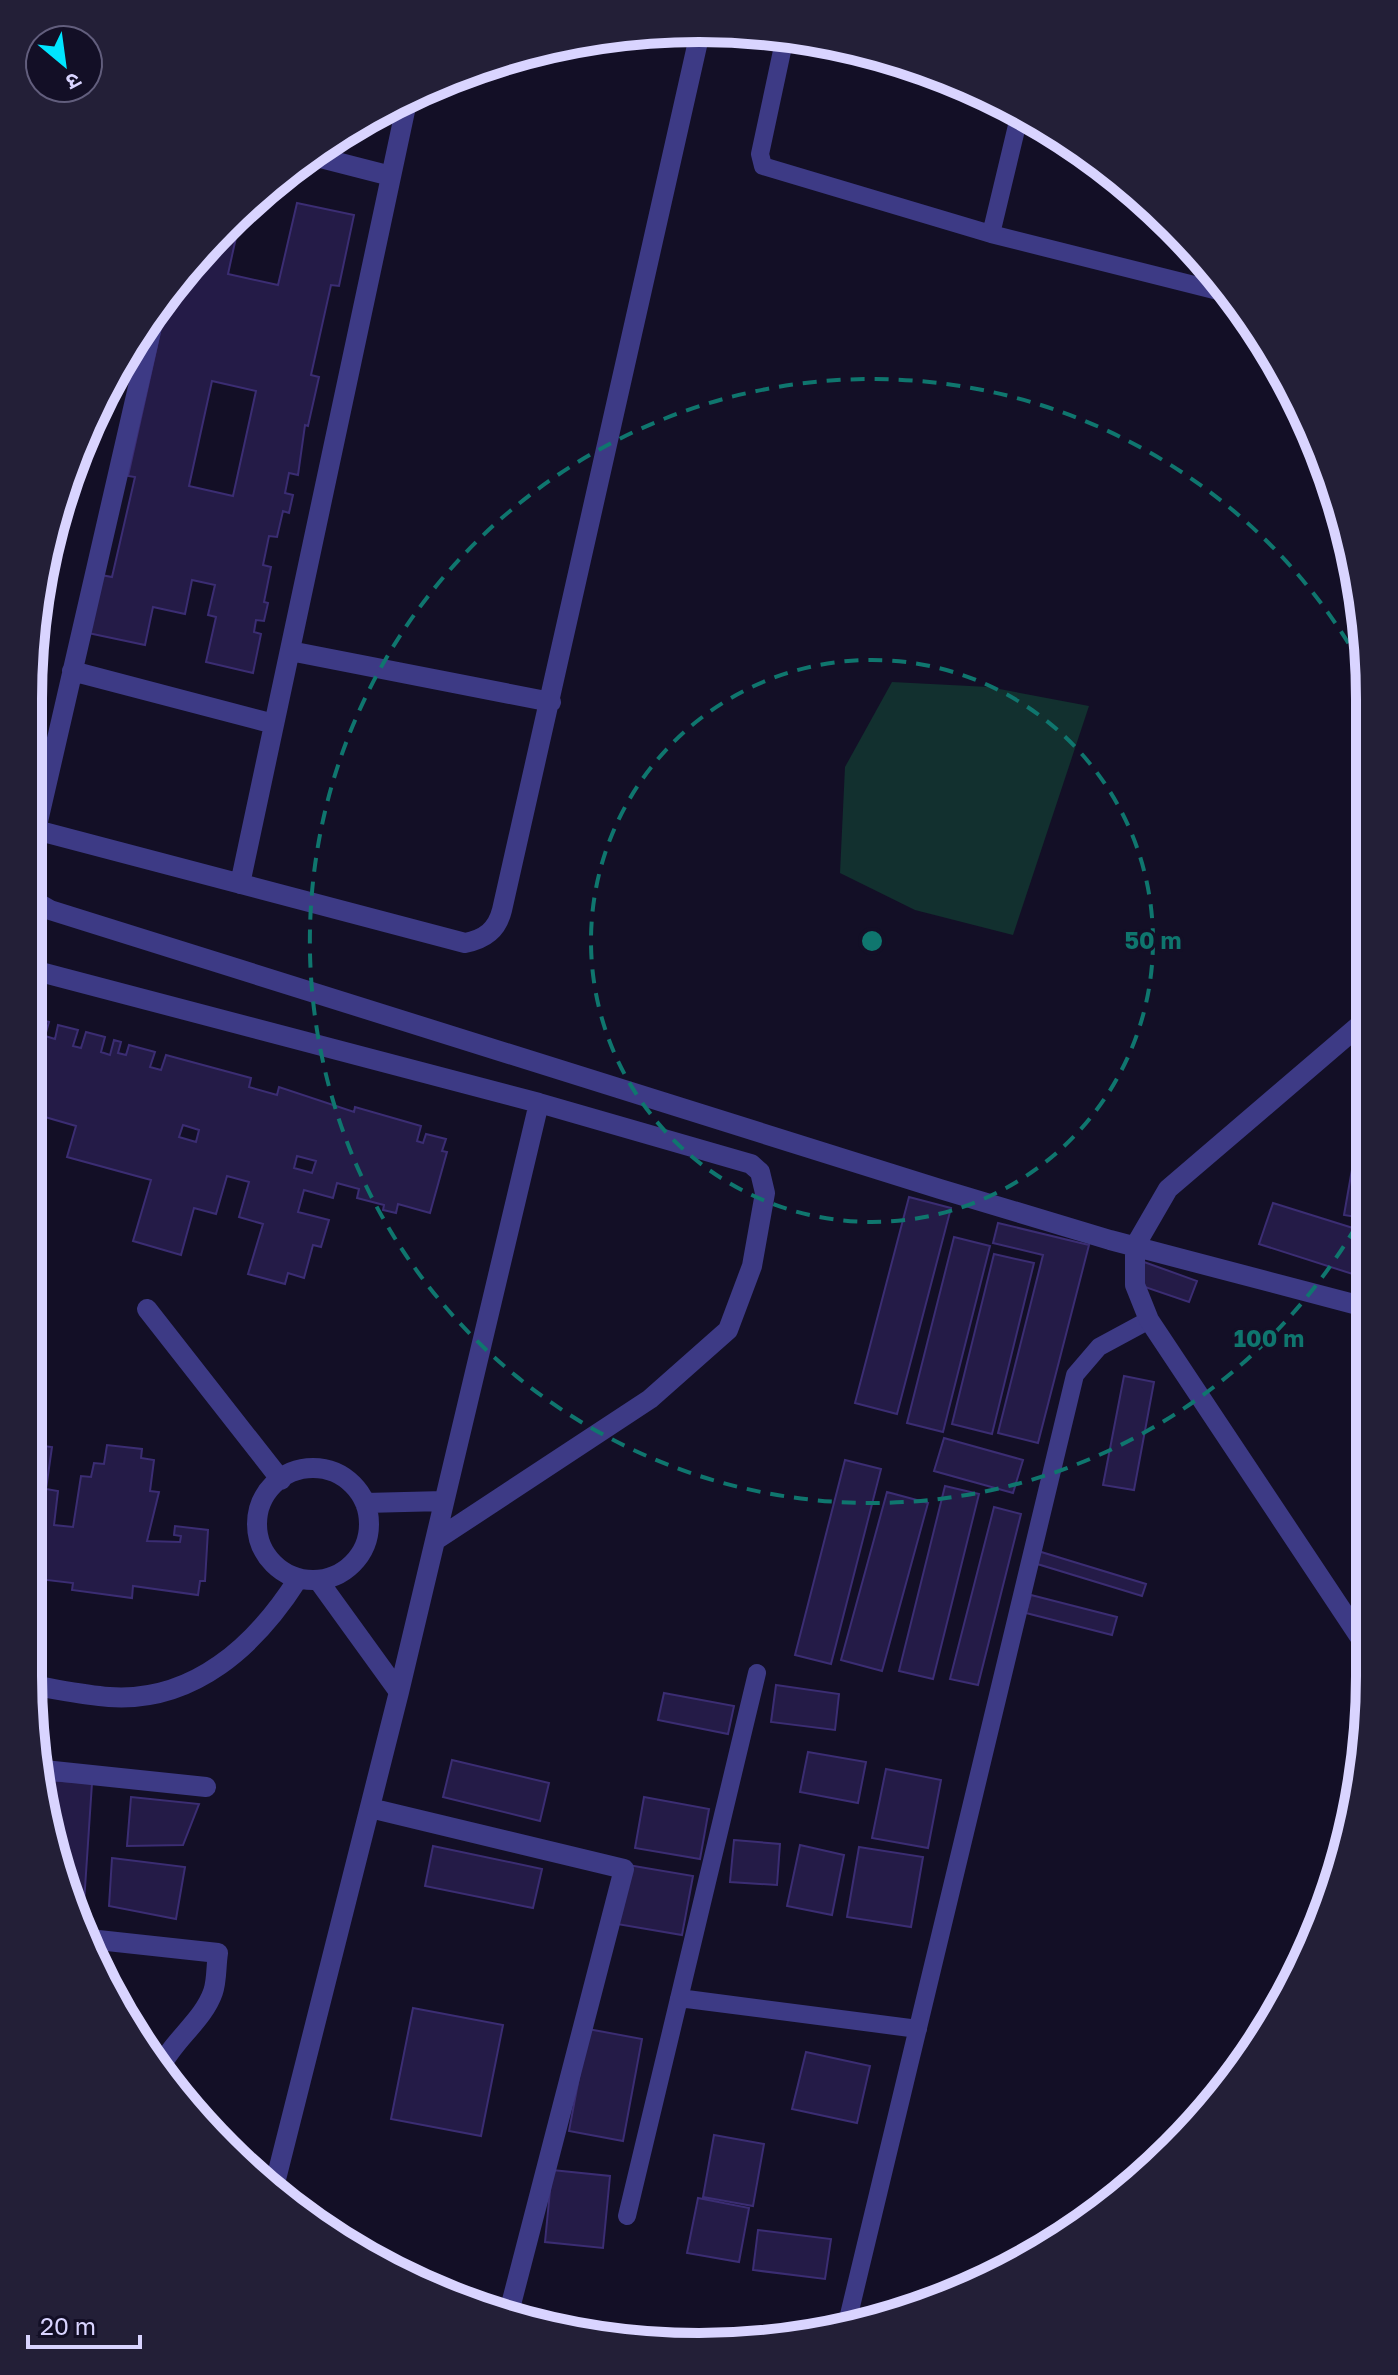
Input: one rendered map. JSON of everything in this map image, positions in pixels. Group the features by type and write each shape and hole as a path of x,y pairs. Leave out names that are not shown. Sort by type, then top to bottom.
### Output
{"street":[{"path":"42,832 465,943 478,941 499,924 698,42"},
{"path":"240,884 405,112"},
{"path":"325,159 391,176"},
{"path":"42,804 149,341"},
{"path":"290,651 551,702"},
{"path":"72,671 274,724"},
{"path":"42,905 829,1155 1135,1246 1356,1305"},
{"path":"42,972 539,1103 751,1164 760,1172 765,1193 752,1266 728,1330 698,1361 650,1399 436,1540"},
{"path":"1356,1027 1168,1189 1135,1246 1135,1285 1149,1320 1356,1631"},
{"path":"276,2178 399,1692 539,1103"},
{"path":"147,1309 281,1480"},
{"path":"329,1470 357,1489 365,1503 368,1537 361,1553 335,1576 308,1580 282,1571 269,1559 257,1526 268,1492 281,1480 296,1471 329,1470"},
{"path":"365,1503 444,1501"},
{"path":"308,1580 399,1692"},
{"path":"42,1687 111,1697 149,1694 181,1686 215,1669 251,1642 308,1580"},
{"path":"49,1771 206,1787"},
{"path":"370,1808 624,1869 511,2305"},
{"path":"98,1940 218,1953 213,1991 199,2015 168,2049 165,2057"}],"lane":[{"path":"783,48 760,154 763,166 991,234 1212,290"},
{"path":"991,234 1017,124"},
{"path":"849,2315 1075,1375 1099,1347 1149,1320"},
{"path":"627,2216 757,1673"},
{"path":"679,1998 918,2029"}],"green space":[{"path":"892,682 989,687 1089,706 1013,935 915,910 840,873 845,767"}],"building":[{"path":"297,203 354,215 339,286 331,285 311,375 319,377 308,426 305,425 298,475 289,473 285,493 293,495 289,513 283,511 277,537 269,536 263,565 271,567 264,602 268,603 264,621 256,620 254,632 261,634 253,673 206,662 216,617 208,615 215,585 192,580 185,614 153,607 145,645 88,633 101,575 112,577 135,477 128,476 163,320 205,266 237,231 228,274 278,285","holes":["212,381 256,391 233,496 189,486"]},
{"path":"42,1020 49,1022 45,1036 55,1039 58,1025 78,1030 73,1046 81,1048 86,1032 105,1037 101,1052 110,1055 114,1040 121,1042 118,1053 126,1055 129,1045 155,1052 150,1067 161,1070 166,1055 251,1078 249,1087 277,1095 279,1087 354,1112 355,1107 421,1126 417,1141 423,1143 426,1134 446,1139 442,1151 447,1152 430,1213 398,1204 396,1213 383,1210 384,1205 357,1198 359,1189 337,1183 333,1198 304,1190 298,1212 329,1220 321,1247 313,1245 304,1278 288,1273 285,1284 248,1274 263,1224 239,1217 249,1182 227,1176 216,1214 194,1208 181,1255 133,1241 151,1180 67,1157 76,1126 42,1116","holes":["183,1125 199,1130 196,1142 179,1137","297,1156 316,1161 312,1173 294,1168"]},
{"path":"1356,1147 1356,1217 1344,1215"},
{"path":"909,1197 951,1208 897,1414 855,1403"},
{"path":"1273,1203 1356,1229 1356,1275 1259,1244"},
{"path":"998,1223 1089,1245 1038,1443 998,1433 1043,1255 993,1243"},
{"path":"954,1237 990,1246 943,1432 907,1423"},
{"path":"994,1254 1034,1263 992,1434 952,1424"},
{"path":"1144,1262 1197,1281 1189,1302 1136,1284"},
{"path":"1124,1376 1154,1382 1134,1490 1103,1485"},
{"path":"944,1438 1023,1460 1013,1493 934,1471"},
{"path":"107,1445 142,1449 141,1458 154,1460 150,1491 159,1492 147,1541 180,1542 181,1536 174,1535 175,1526 208,1530 205,1581 200,1581 198,1595 133,1586 132,1598 72,1590 73,1583 42,1579 42,1446 52,1447 46,1489 58,1491 54,1525 73,1527 81,1476 91,1477 94,1463 104,1464"},
{"path":"845,1460 881,1469 831,1664 795,1655"},
{"path":"945,1486 979,1494 933,1679 899,1671"},
{"path":"887,1492 928,1503 882,1671 841,1660"},
{"path":"994,1507 1021,1514 978,1685 950,1679"},
{"path":"1038,1551 1146,1584 1142,1596 1034,1563"},
{"path":"1031,1595 1117,1617 1112,1635 1026,1613"},
{"path":"776,1685 839,1694 835,1730 771,1722"},
{"path":"664,1693 734,1706 728,1734 658,1720"},
{"path":"808,1752 866,1762 858,1803 800,1792"},
{"path":"452,1760 549,1783 540,1821 443,1797"},
{"path":"886,1769 941,1780 928,1848 872,1838"},
{"path":"51,1780 92,1783 84,1903 64,1846"},
{"path":"131,1797 199,1804 183,1845 127,1846"},
{"path":"644,1797 709,1809 700,1859 635,1848"},
{"path":"734,1840 780,1844 777,1885 730,1882"},
{"path":"800,1845 844,1855 832,1915 787,1906"},
{"path":"433,1846 542,1869 533,1908 425,1886"},
{"path":"859,1847 923,1857 911,1927 847,1917"},
{"path":"112,1858 185,1867 176,1919 109,1906"},
{"path":"628,1865 693,1876 682,1935 617,1924"},
{"path":"413,2008 503,2025 481,2136 391,2119"},
{"path":"588,2029 642,2039 623,2141 569,2131"},
{"path":"806,2052 870,2066 857,2123 792,2109"},
{"path":"714,2135 764,2144 753,2206 703,2197"},
{"path":"552,2170 610,2176 603,2248 545,2242"},
{"path":"698,2198 749,2208 739,2262 687,2253"},
{"path":"758,2230 831,2239 825,2279 753,2270"}]}
